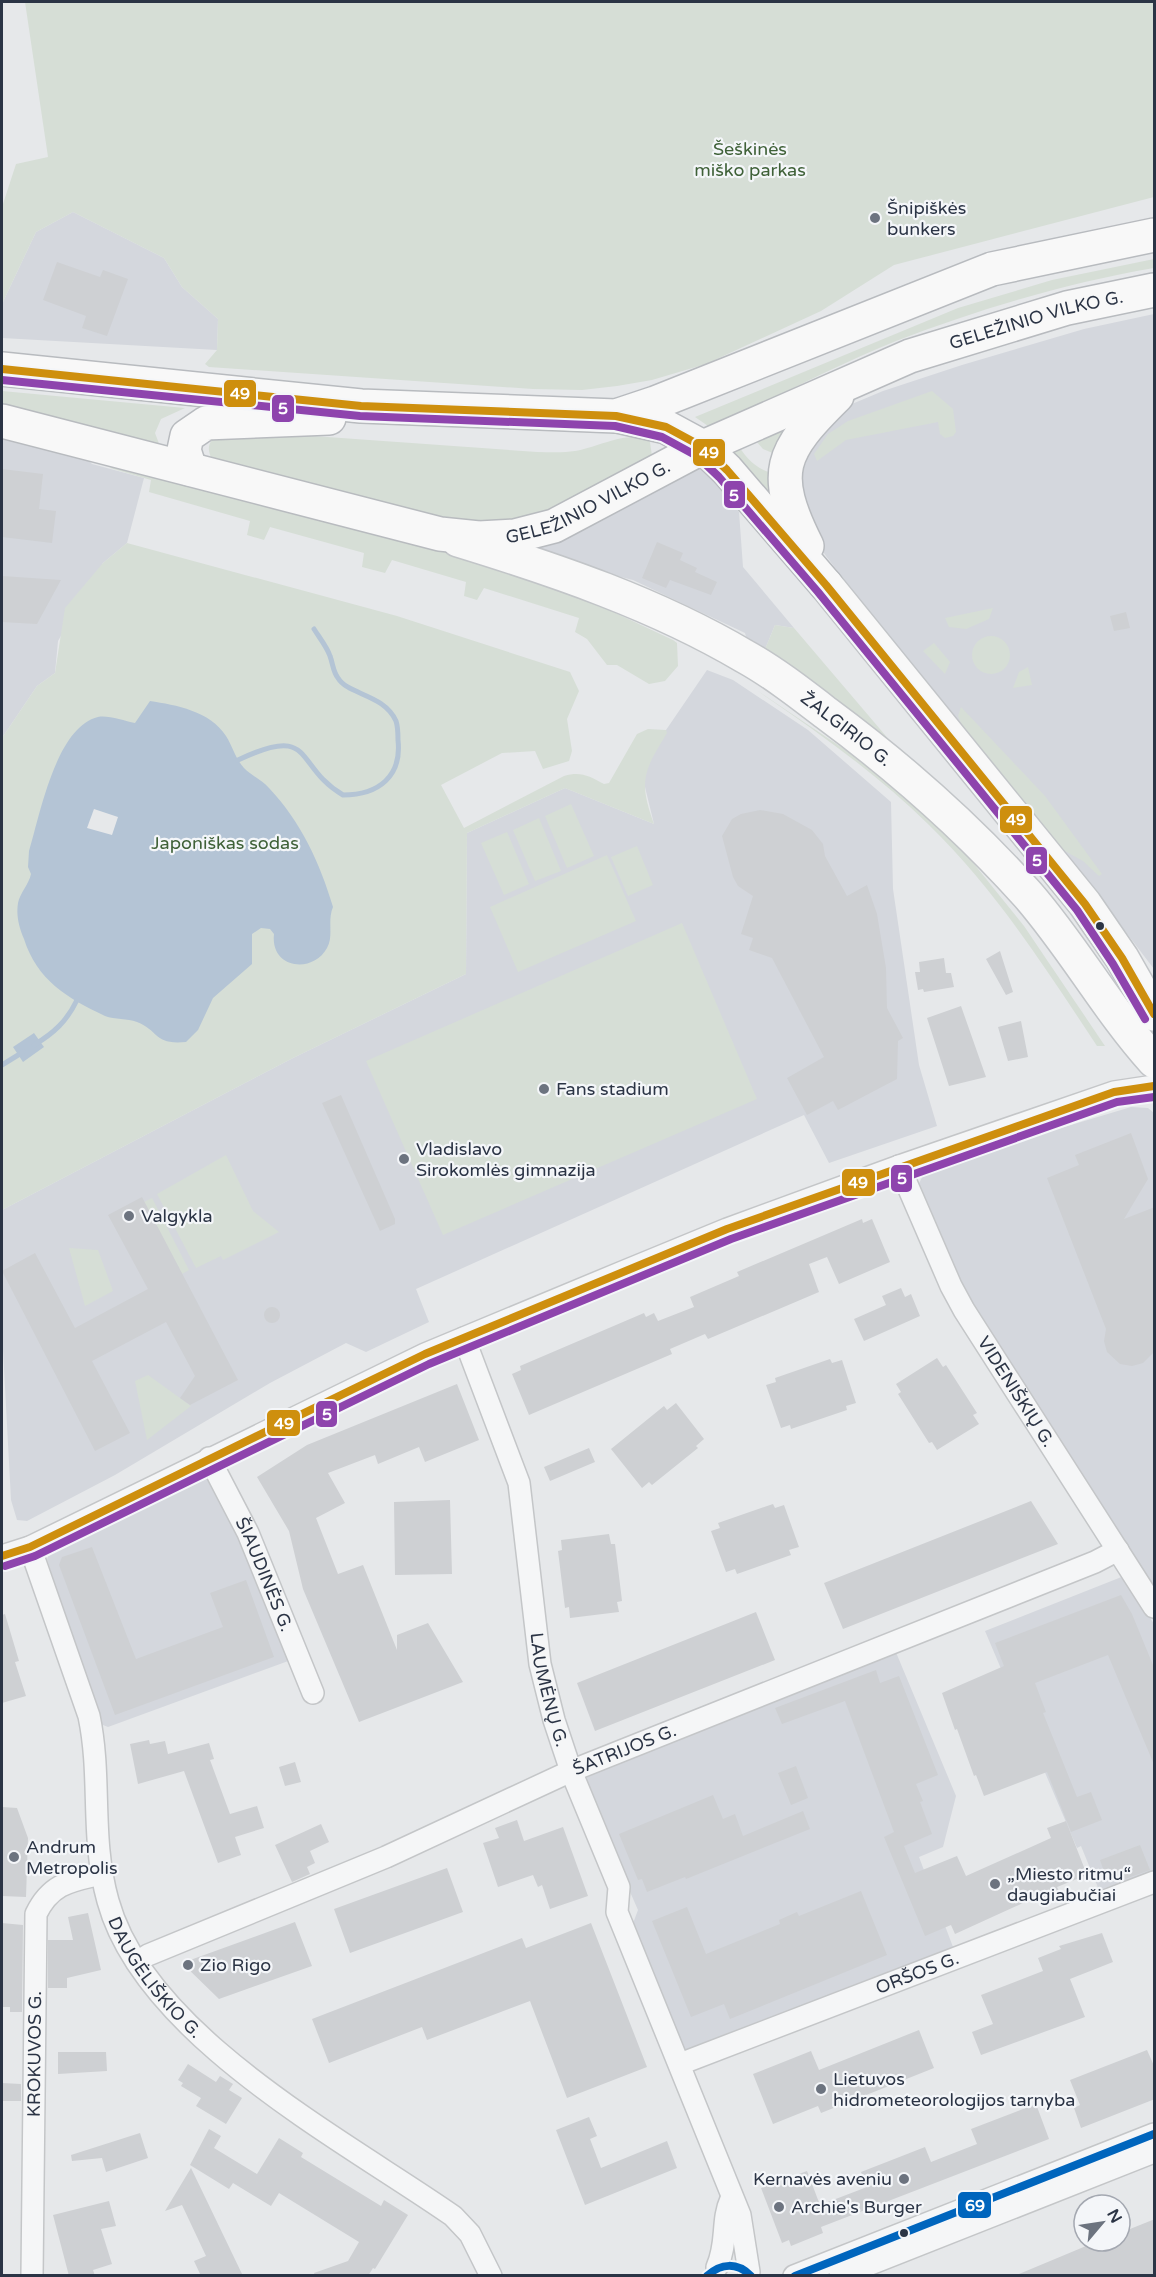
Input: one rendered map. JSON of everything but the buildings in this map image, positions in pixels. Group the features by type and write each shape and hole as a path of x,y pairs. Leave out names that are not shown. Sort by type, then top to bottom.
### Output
{"main road":[{"path":"616,416 656,403 993,270 1155,235"},
{"name":"GELEŽINIO VILKO G.","path":"2,421 440,534 479,538 515,536 554,526 703,447 910,356 1067,308 1155,290"},
{"path":"2,369 361,405 616,416 666,427 703,447 727,470 826,585 1085,904 1155,1014"},
{"path":"826,585 790,512 785,467 795,442 808,424 852,381"},
{"path":"190,469 184,450 187,436 206,423 327,419 361,405"},
{"name":"ŽALGIRIO G.","path":"440,534 511,556 652,609 745,656 809,700 904,772 983,848 1028,896 1065,941 1134,1038 1155,1061"}],"street":[{"path":"2,1556 30,1547 414,1359 727,1229 899,1166 1114,1092 1155,1086"},
{"name":"VIDENIŠKIŲ G.","path":"899,1166 946,1276 964,1310 1155,1607"},
{"name":"LAUMĖNŲ G.","path":"464,1338 519,1483 540,1664 554,1720 571,1771 619,1887 616,1912 680,2064 731,2199 740,2215 751,2274"},
{"name":"ŠIAUDINĖS G.","path":"209,1458 248,1533 313,1693"},
{"name":"DAUGĖLIŠKIO G.","path":"30,1547 89,1716 94,1741 95,1828 101,1874 108,1904 136,1962 166,2002 228,2061 285,2104 453,2216 470,2234 491,2276"},
{"name":"ŠATRIJOS G.","path":"136,1962 148,1954 386,1857 571,1771 1095,1562 1118,1550"},
{"name":"KROKUVOS G.","path":"32,2276 36,1914 44,1899 58,1887 71,1881 101,1874"},
{"name":"ORŠOS G.","path":"680,2064 1155,1882"},
{"path":"794,2276 1155,2134"},
{"path":"840,2276 1155,2152"},
{"path":"712,2271 725,2248 726,2217 731,2199"},
{"path":"712,2271 734,2265 751,2274"}],"shaded area":[{"path":"73,212 164,258 182,287 218,319 217,350 2,338 2,304 36,232"},
{"path":"1154,314 1154,969 1031,808 917,674 826,556 810,533 795,501 804,442 840,409 883,391 962,365 1084,329"},
{"path":"2,436 85,457 92,464 144,478 127,543 103,563 58,641 55,673 37,686 2,738"},
{"path":"694,464 702,467 739,512 743,567 794,628 775,625 763,654 747,640 745,633 633,580 570,564 528,550"},
{"name":"Vladislavo Sirokomlės gimnazija","path":"707,670 733,680 808,730 891,802 893,889 919,1065 937,1126 829,1163 804,1115 416,1289 429,1322 366,1352 346,1343 270,1383 115,1475 27,1521 17,1520 11,1500 2,1331 2,1210 293,1058 466,974 467,833 565,788 654,824 645,787 645,769 666,730"},
{"path":"1131,1107 1148,1108 1154,1113 1154,1594 960,1285 916,1189 927,1168"},
{"path":"208,1470 248,1550 291,1660 108,1727 98,1723 47,1559 53,1545"},
{"path":"1124,1576 1154,1624 1154,1871 1099,1890 1081,1846 1077,1848 985,1631"},
{"path":"895,1650 956,1796 943,1847 919,1857 953,1947 685,2051 632,1926 638,1910 583,1785 590,1771"}],"green space":[{"name":"Šeškinės miško parkas","path":"25,2 1154,2 1154,197 894,265 821,311 706,364 652,380 582,390 533,389 209,367 205,364 217,350 218,319 182,287 164,258 73,212 36,232 2,304 2,207 16,164 48,157"},
{"path":"1154,259 1154,268 1089,281 1024,298 896,341 711,428 695,417 958,308 1052,280"},
{"path":"2,391 185,408 161,419 155,433 161,449 2,405"},
{"path":"932,391 953,409 956,432 953,436 945,438 940,434 938,422 846,440 817,461 814,454 828,434 848,421"},
{"path":"802,413 780,456 763,449 756,441"},
{"path":"218,434 299,435 537,452 575,451 634,437 650,442 652,456 550,518 514,526 442,523 213,461 209,453 209,446"},
{"path":"737,443 744,454 759,468 778,474 777,508 729,447"},
{"path":"115,463 336,518 543,579 673,640 677,643 678,666 665,681 649,684 617,665 607,665 587,639 575,632 579,618 484,588 477,600 464,596 466,582 392,560 385,573 362,567 364,553 270,527 264,540 247,535 250,521 149,492 151,480 110,468"},
{"name":"Japoniškas sodas","path":"127,543 397,616 570,672 579,691 567,719 572,751 569,761 543,769 535,751 502,753 441,785 464,828 564,776 580,774 604,784 609,783 637,734 648,729 666,730 667,733 653,757 646,776 646,797 654,824 565,788 467,833 466,974 293,1058 2,1210 2,738 37,686 55,673 65,608 103,563"},
{"path":"993,608 989,619 966,629 949,627 945,618"},
{"path":"775,625 794,628 891,742 889,744 763,654"},
{"path":"991,636 1005,641 1010,655 1005,669 991,674 977,669 972,655 977,641"},
{"path":"934,643 950,662 945,674 923,651"},
{"path":"1028,667 1032,685 1013,688 1019,672"},
{"path":"749,685 893,782 962,849 1024,926 1105,1046 1097,1046 1039,959 998,903 929,825 864,768"},
{"path":"961,707 1045,796 1102,874 1099,876 1083,861 1063,850 963,729 958,716"},
{"path":"571,804 594,856 567,868 545,816"},
{"path":"539,818 561,871 535,881 513,830"},
{"path":"507,832 529,884 504,895 481,843"},
{"path":"637,846 653,885 628,896 611,857"},
{"path":"607,855 636,921 518,972 490,907"},
{"path":"682,923 757,1099 443,1235 366,1061"},
{"path":"226,1155 253,1211 279,1232 223,1260 221,1256 196,1268 157,1194"},
{"path":"152,1198 189,1270 182,1274 144,1202"},
{"path":"69,1248 98,1250 113,1291 85,1306"},
{"path":"148,1375 191,1406 147,1440 135,1381"}],"water":[{"path":"150,701 192,711 219,727 241,764 269,788 300,829 322,875 333,907 329,943 321,956 312,962 294,964 285,961 279,955 275,946 274,934 270,929 261,928 252,934 252,964 213,998 198,1030 186,1042 162,1039 137,1022 105,1016 66,995 45,977 37,966 22,935 17,908 31,874 28,867 29,851 45,795 52,774 71,737 83,724 98,717 111,717 135,723"},
{"path":"34,1033 44,1047 23,1062 13,1047"}],"pier":[{"path":"94,809 118,817 112,835 87,828"}],"waterway":[{"path":"238,760 263,750 280,746 292,747 301,753 327,784 343,795 356,794 377,787 392,773 398,753 396,721 383,705 343,684 336,676 329,653 314,629"},
{"path":"34,1045 59,1026 77,1000"},
{"path":"2,1065 23,1052"}],"transit line":[{"name":"49","path":"2,369 361,406 616,416 666,427 703,447 727,470 826,585 1085,904 1122,958 1154,1014"},
{"name":"5","path":"2,380 360,416 615,426 662,437 697,456 719,477 818,592 1077,910 1113,964 1145,1019"},
{"name":"49","path":"2,1556 30,1547 425,1354 727,1229 1114,1092 1154,1086"},
{"name":"5","path":"5,1566 35,1556 429,1364 731,1239 1117,1102 1154,1097"},
{"name":"69","path":"795,2276 1154,2134"},
{"name":"69","path":"707,2276 718,2269 729,2266 740,2268 751,2276"}],"place":[{"name":"Šnipiškės bunkers","path":"875,218"},
{"name":"Fans stadium","path":"544,1089"},
{"name":"Vladislavo Sirokomlės gimnazija","path":"404,1159"},
{"name":"Valgykla","path":"129,1216"},
{"name":"Andrum Metropolis","path":"14,1857"},
{"name":"„Miesto ritmu“ daugiabučiai","path":"995,1884"},
{"name":"Zio Rigo","path":"188,1965"},
{"name":"Lietuvos hidrometeorologijos tarnyba","path":"821,2089"},
{"name":"Kernavės aveniu","path":"904,2179"},
{"name":"Archie's Burger","path":"779,2207"}]}
